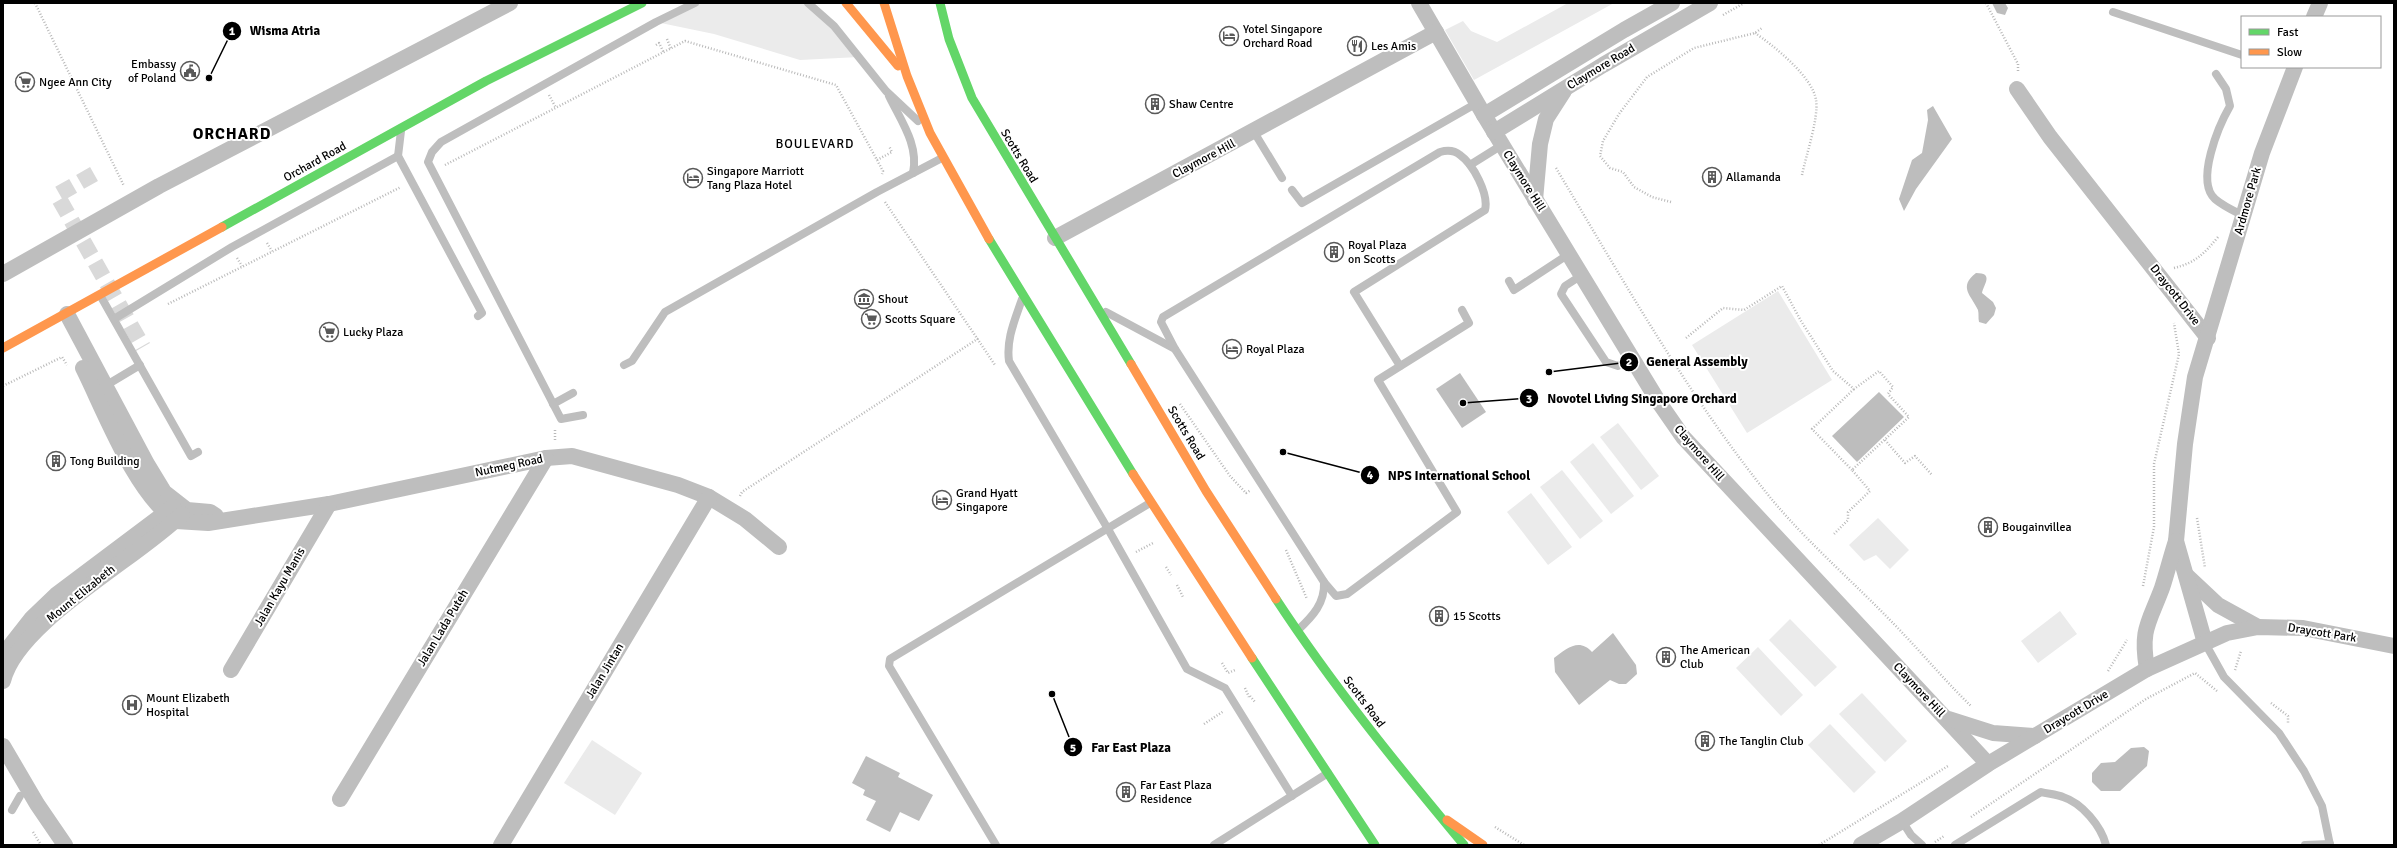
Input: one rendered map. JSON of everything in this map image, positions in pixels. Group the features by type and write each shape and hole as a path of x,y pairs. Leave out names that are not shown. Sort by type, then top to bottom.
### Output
{"main road":[{"name":"Orchard Road","path":"3,348 486,81 642,3"},
{"path":"846,3 907,76"},
{"path":"884,3 907,76 930,133 942,158 1022,297 1151,503 1375,845"},
{"name":"Scotts Road","path":"940,3 949,39 972,98 1206,491 1298,630 1378,741 1464,845"},
{"path":"1443,818 1483,845"}],"street":[{"path":"3,274 132,201 510,3"},
{"name":"Claymore Hill","path":"1420,3 1535,200 1631,357 1683,437 1988,764"},
{"name":"Claymore Road","path":"1481,109 1672,3"},
{"name":"Claymore Road","path":"1498,138 1566,88 1710,3"},
{"path":"2314,16 2320,3"},
{"name":"Claymore Hill","path":"1054,238 1254,132 1436,32"},
{"name":"Ardmore Park","path":"2208,338 2262,153 2291,68"},
{"path":"1535,200 1540,144 1546,119 1566,88"},
{"name":"Draycott Drive","path":"2017,89 2050,137 2208,338 2195,378 2186,437 2176,541 2161,589 2145,630 2143,647 2148,669"},
{"path":"63,316 105,386 157,481 176,512"},
{"path":"63,316 132,468 176,512"},
{"name":"Nutmeg Road","path":"176,512 208,523 221,519 329,504 546,458 572,456 678,485 709,497 732,511 779,547"},
{"name":"Jalan Lada Puteh","path":"340,799 546,458"},
{"name":"Jalan Jintan","path":"500,845 709,497"},
{"name":"Jalan Kayu Manis","path":"231,670 329,504"},
{"name":"Mount Elizabeth","path":"3,655 32,618 56,595 122,553 176,512"},
{"name":"Draycott Drive","path":"1861,845 1902,821 1988,764 2148,669 2205,643 2176,541"},
{"name":"Mount Elizabeth","path":"3,681 19,648 33,633 122,553"},
{"path":"2186,575 2218,605 2258,627"},
{"name":"Draycott Park","path":"2205,643 2227,633 2258,627 2303,628 2394,646"},
{"path":"1945,718 1993,732 2035,736"},
{"path":"3,746 65,845"},
{"path":"3,767 52,845"}],"lane":[{"path":"583,415 561,418 428,162 432,152 441,142 656,22 694,3"},
{"path":"808,3 834,26 886,91 930,133"},
{"path":"2113,12 2241,55"},
{"path":"2216,74 2226,89 2230,106 2224,117 2206,168 2208,186 2214,198 2244,216"},
{"path":"886,91 914,148 916,160 913,173"},
{"path":"1292,190 1302,202 1481,109"},
{"path":"402,128 398,156 413,181 482,313 478,316"},
{"path":"1254,132 1282,178"},
{"path":"1470,165 1498,138"},
{"path":"1400,366 1354,292 1428,251 1474,222 1485,210 1486,202 1470,165 1456,153 1445,151 1440,152 1166,315 1161,322 1176,349 1324,582 1336,596 1347,594 1457,512 1378,380 1469,323 1462,310"},
{"path":"114,318 232,247 398,156"},
{"path":"624,365 632,361 665,312 877,192 942,158"},
{"path":"1509,281 1514,290 1569,254"},
{"path":"1582,276 1565,286 1561,294 1606,362 1618,366 1631,357"},
{"path":"100,295 191,456 198,452"},
{"path":"1022,297 1010,335 1008,350 1009,361 1125,558 1187,669 1225,688 1292,796"},
{"path":"1097,307 1176,349"},
{"path":"105,386 140,365"},
{"path":"553,404 573,393"},
{"path":"996,845 889,666 890,659 1151,503"},
{"path":"1298,630 1313,613 1325,594 1324,582"},
{"path":"2205,643 2224,677 2279,733 2304,771 2322,806 2330,845 2305,845"},
{"path":"1214,845 1328,774"},
{"path":"1954,845 2041,792 2064,797 2088,813 2104,837 2106,845"},
{"path":"12,810 20,796"},
{"path":"1902,821 1911,835 1922,845"}],"path":[{"path":"34,3 132,201"},
{"path":"1986,3 2018,64 2017,89"},
{"path":"1671,202 1646,194 1634,187 1623,172 1610,168 1600,156 1603,141 1619,114 1647,76 1694,48 1755,34 1762,28"},
{"path":"1755,34 1778,49 1809,84 1816,99 1802,175"},
{"path":"667,39 671,49"},
{"path":"433,171 685,41 836,85 883,171 877,192 891,209 979,338 742,492 732,511"},
{"path":"656,45 659,43 664,53"},
{"path":"550,96 556,108"},
{"path":"877,160 892,152 888,146"},
{"path":"1552,162 1640,309 1715,425 1768,495 1793,525 1890,620 1975,711"},
{"path":"161,307 413,181"},
{"path":"2171,269 2190,264 2204,254 2220,234"},
{"path":"1686,338 1724,308 1744,310 1782,286 1801,321 1833,371 1854,389"},
{"path":"2142,593 2154,527 2154,464 2179,354 2176,336"},
{"path":"3,386 62,357"},
{"path":"1834,534 1848,520 1848,512 1870,491 1852,470 1812,429 1854,389 1879,372 1893,387 1888,394 1909,417 1852,470"},
{"path":"1885,440 1905,463 1915,456 1932,475"},
{"path":"1230,476 1246,493"},
{"path":"2197,515 2206,572"},
{"path":"1125,558 1153,542 1156,549"},
{"path":"1283,544 1313,613"},
{"path":"1164,562 1171,575"},
{"path":"1177,585 1183,597"},
{"path":"2101,675 2108,671 2131,634"},
{"path":"1969,818 2146,699 2194,673"},
{"path":"1819,845 1948,766"},
{"path":"1492,825 1524,845"},
{"path":"1930,845 1950,832"}],"shaded area":[{"path":"695,3 808,3 859,57 800,60 714,34 656,22"},
{"path":"1568,3 1614,3 1474,80 1445,30 1463,21 1471,31 1497,42"},
{"path":"1992,3 2005,3 2008,8 2005,15 1997,13"},
{"path":"1933,106 1952,139 1916,189 1904,211 1899,199 1912,160 1922,153 1928,120 1927,110"},
{"path":"1976,273 1982,273 1985,275 1986,283 1982,293 1993,302 1996,308 1994,315 1986,324 1979,322 1978,310 1967,287 1971,278"},
{"path":"1778,291 1832,380 1747,433 1692,345"},
{"path":"1460,373 1486,412 1462,428 1436,389"},
{"path":"1879,392 1904,417 1857,462 1832,436"},
{"path":"1618,423 1659,476 1641,490 1600,437"},
{"path":"1593,443 1634,496 1611,514 1570,462"},
{"path":"1562,470 1603,521 1580,539 1540,487"},
{"path":"1531,493 1572,547 1548,565 1507,512"},
{"path":"1878,518 1909,550 1890,569 1876,555 1864,561 1849,545"},
{"path":"2060,611 2077,634 2038,663 2021,641"},
{"path":"1790,619 1837,667 1815,687 1769,640"},
{"path":"1613,633 1636,665 1637,674 1626,684 1619,684 1610,680 1579,705 1555,672 1554,658 1568,648 1577,645 1582,645 1592,652"},
{"path":"1758,647 1803,695 1781,716 1736,668"},
{"path":"1862,693 1907,741 1885,762 1839,714"},
{"path":"1830,724 1876,772 1854,793 1808,745"},
{"path":"592,740 642,773 615,815 564,783"},
{"path":"2144,747 2149,751 2147,766 2120,791 2101,791 2092,782 2092,773 2101,763 2115,762 2131,748"},
{"path":"866,756 900,773 898,777 933,795 919,821 900,812 890,832 866,820 876,801 863,795 865,790 852,783"}],"tunnel":[{"path":"94,174 57,195 143,347"}],"traffic: fast":[{"path":"222,227 486,81 642,3"},
{"path":"940,3 949,39 972,98 1131,364"},
{"path":"989,239 1133,474"},
{"path":"1276,599 1343,694 1464,845"},
{"path":"1252,658 1375,845"}],"traffic: slow":[{"path":"846,3 898,66"},
{"path":"884,3 907,76 930,133 989,239"},
{"path":"3,348 222,227"},
{"path":"1131,364 1206,491 1276,599"},
{"path":"1133,474 1252,658"},
{"path":"1447,820 1483,845"}],"place":[{"name":"Yotel Singapore Orchard Road","path":"1229,36"},
{"name":"Les Amis","path":"1357,46"},
{"name":"Embassy of Poland","path":"190,71"},
{"name":"Wisma Atria","path":"209,78"},
{"name":"Ngee Ann City","path":"25,82"},
{"name":"Shaw Centre","path":"1155,104"},
{"name":"Allamanda","path":"1712,177"},
{"name":"Singapore Marriott Tang Plaza Hotel","path":"693,178"},
{"name":"Royal Plaza on Scotts","path":"1334,252"},
{"name":"Shout","path":"864,299"},
{"name":"Scotts Square","path":"871,319"},
{"name":"Lucky Plaza","path":"329,332"},
{"name":"Royal Plaza","path":"1232,349"},
{"name":"General Assembly","path":"1549,372"},
{"name":"Novotel Living Singapore Orchard","path":"1463,403"},
{"name":"NPS International School","path":"1283,452"},
{"name":"Tong Building","path":"56,461"},
{"name":"Grand Hyatt Singapore","path":"942,500"},
{"name":"Bougainvillea","path":"1988,527"},
{"name":"15 Scotts","path":"1439,616"},
{"name":"The American Club","path":"1666,657"},
{"name":"Far East Plaza","path":"1052,694"},
{"name":"Mount Elizabeth Hospital","path":"132,705"},
{"name":"The Tanglin Club","path":"1705,741"},
{"name":"Far East Plaza Residence","path":"1126,792"}],"district":[{"name":"ORCHARD","path":"232,134"},
{"name":"BOULEVARD","path":"815,144"}]}
